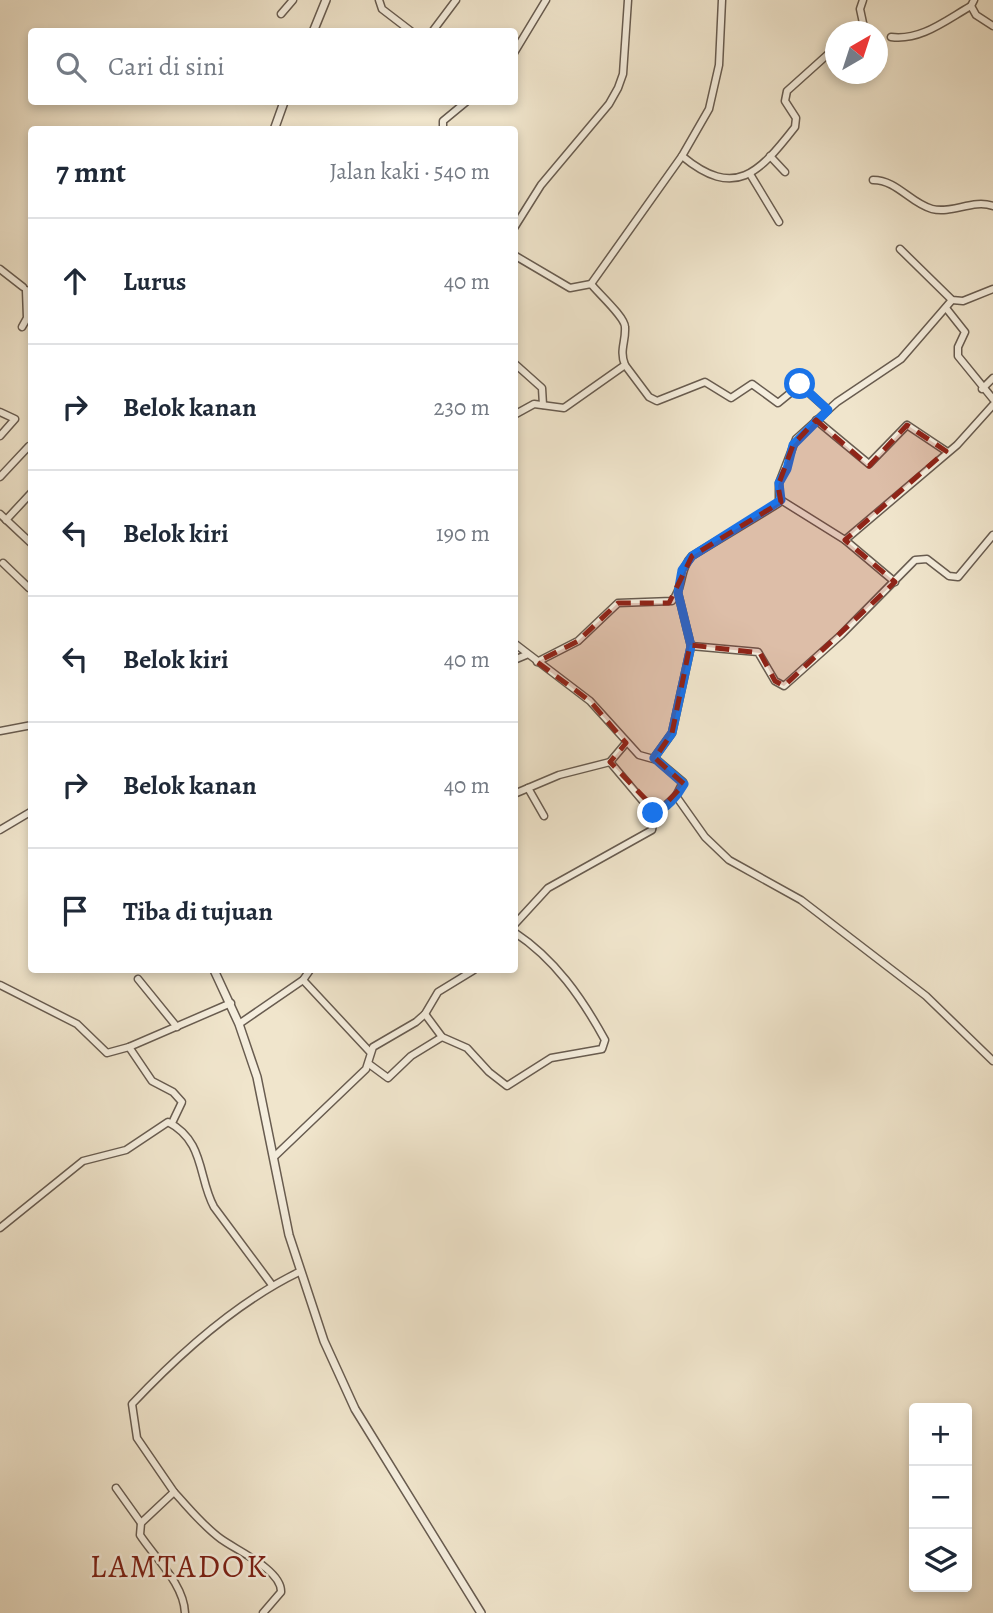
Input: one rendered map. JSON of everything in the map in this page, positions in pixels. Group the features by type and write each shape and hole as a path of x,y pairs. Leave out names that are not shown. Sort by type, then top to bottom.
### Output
{"street":[{"path":"281,14 293,0"},
{"path":"379,0 382,9 407,28"},
{"path":"435,28 456,0"},
{"path":"518,46 546,0"},
{"path":"518,222 541,185 609,104 618,88 623,74 628,0"},
{"path":"518,257 570,288 591,284 682,156 709,109 719,65 722,0"},
{"path":"863,0 860,9 863,21"},
{"path":"314,28 324,1"},
{"path":"891,37 914,37 973,3 976,15 993,26"},
{"path":"682,156 715,178 750,174 770,156 796,124 785,101 787,91 825,56"},
{"path":"275,126 283,105"},
{"path":"443,126 443,121 456,105"},
{"path":"770,156 785,172"},
{"path":"750,174 779,222"},
{"path":"873,180 892,184 937,210 982,203 993,206"},
{"path":"900,249 952,300 964,301 993,289"},
{"path":"0,270 23,288"},
{"path":"591,284 624,321 621,348 625,365 649,397 657,401 705,382 731,398 751,384 772,402 779,403 800,384 828,410"},
{"path":"22,327 27,317 26,290 28,292"},
{"path":"781,500 779,483 787,469 793,445 828,410 901,359 952,300"},
{"path":"946,308 965,332 958,347 958,356 982,389 993,399"},
{"path":"518,413 534,404 565,408 625,365"},
{"path":"518,367 542,388 543,405"},
{"path":"982,389 993,378"},
{"path":"845,540 946,451 957,445 993,405"},
{"path":"0,412 15,419 0,436"},
{"path":"816,420 869,464 907,425 946,451"},
{"path":"0,477 28,447"},
{"path":"6,520 28,496"},
{"path":"781,500 845,540 895,582"},
{"path":"654,758 672,733 691,646 678,593 682,570 692,556 781,500"},
{"path":"0,514 28,540"},
{"path":"691,646 758,652 775,681 784,686 915,560 921,559 949,576 958,577 993,535"},
{"path":"3,563 28,587"},
{"path":"537,662 578,642 618,603 667,603 678,593"},
{"path":"518,647 590,701 626,743 642,756 654,758 683,782 676,796 655,813 652,830 548,888 518,914"},
{"path":"518,658 526,655"},
{"path":"0,731 28,726"},
{"path":"518,792 559,775 610,762 626,743"},
{"path":"610,762 655,813"},
{"path":"528,788 544,816"},
{"path":"676,796 705,837 729,860 801,900 926,996 993,1061"},
{"path":"0,830 28,813"},
{"path":"425,1014 442,1037 467,1048 489,1072 507,1086 551,1058 604,1047 605,1040 594,1021 556,967 537,947 518,935"},
{"path":"215,973 239,1024 257,1077 299,1272 324,1341 355,1409 481,1613"},
{"path":"239,1024 303,980 308,973"},
{"path":"275,1156 369,1064 370,1052 377,1044 425,1014 438,992 469,973"},
{"path":"138,979 177,1027"},
{"path":"303,980 370,1052"},
{"path":"0,985 77,1024 103,1051 114,1052 230,1003"},
{"path":"369,1064 388,1078 411,1056 442,1037"},
{"path":"129,1047 149,1077 182,1102 172,1124"},
{"path":"0,1228 82,1161 126,1150 166,1122 172,1124 201,1160 207,1193 214,1207 272,1285"},
{"path":"263,1613 281,1592 279,1583 256,1560 203,1523 174,1492 136,1436 132,1404 161,1373 272,1285 299,1272"},
{"path":"116,1488 141,1523 140,1535 175,1582 182,1596 185,1613"},
{"path":"141,1523 174,1492"}],"highlighted area":[{"path":"816,420 869,466 907,425 946,451 845,540 895,582 784,686 775,681 760,653 690,645 672,733 655,758 684,784 658,812 610,762 626,743 590,701 537,662 578,641 618,603 669,603 692,556 781,502 778,486 793,445"}],"district":[{"name":"LAMTADOK","path":"179,1566"}],"route":[{"path":"653,813 658,812 684,787 683,782 654,758 672,733 691,646 678,593 682,570 692,556 777,505 781,500 778,486 787,469 796,439 828,410 800,384"}]}
